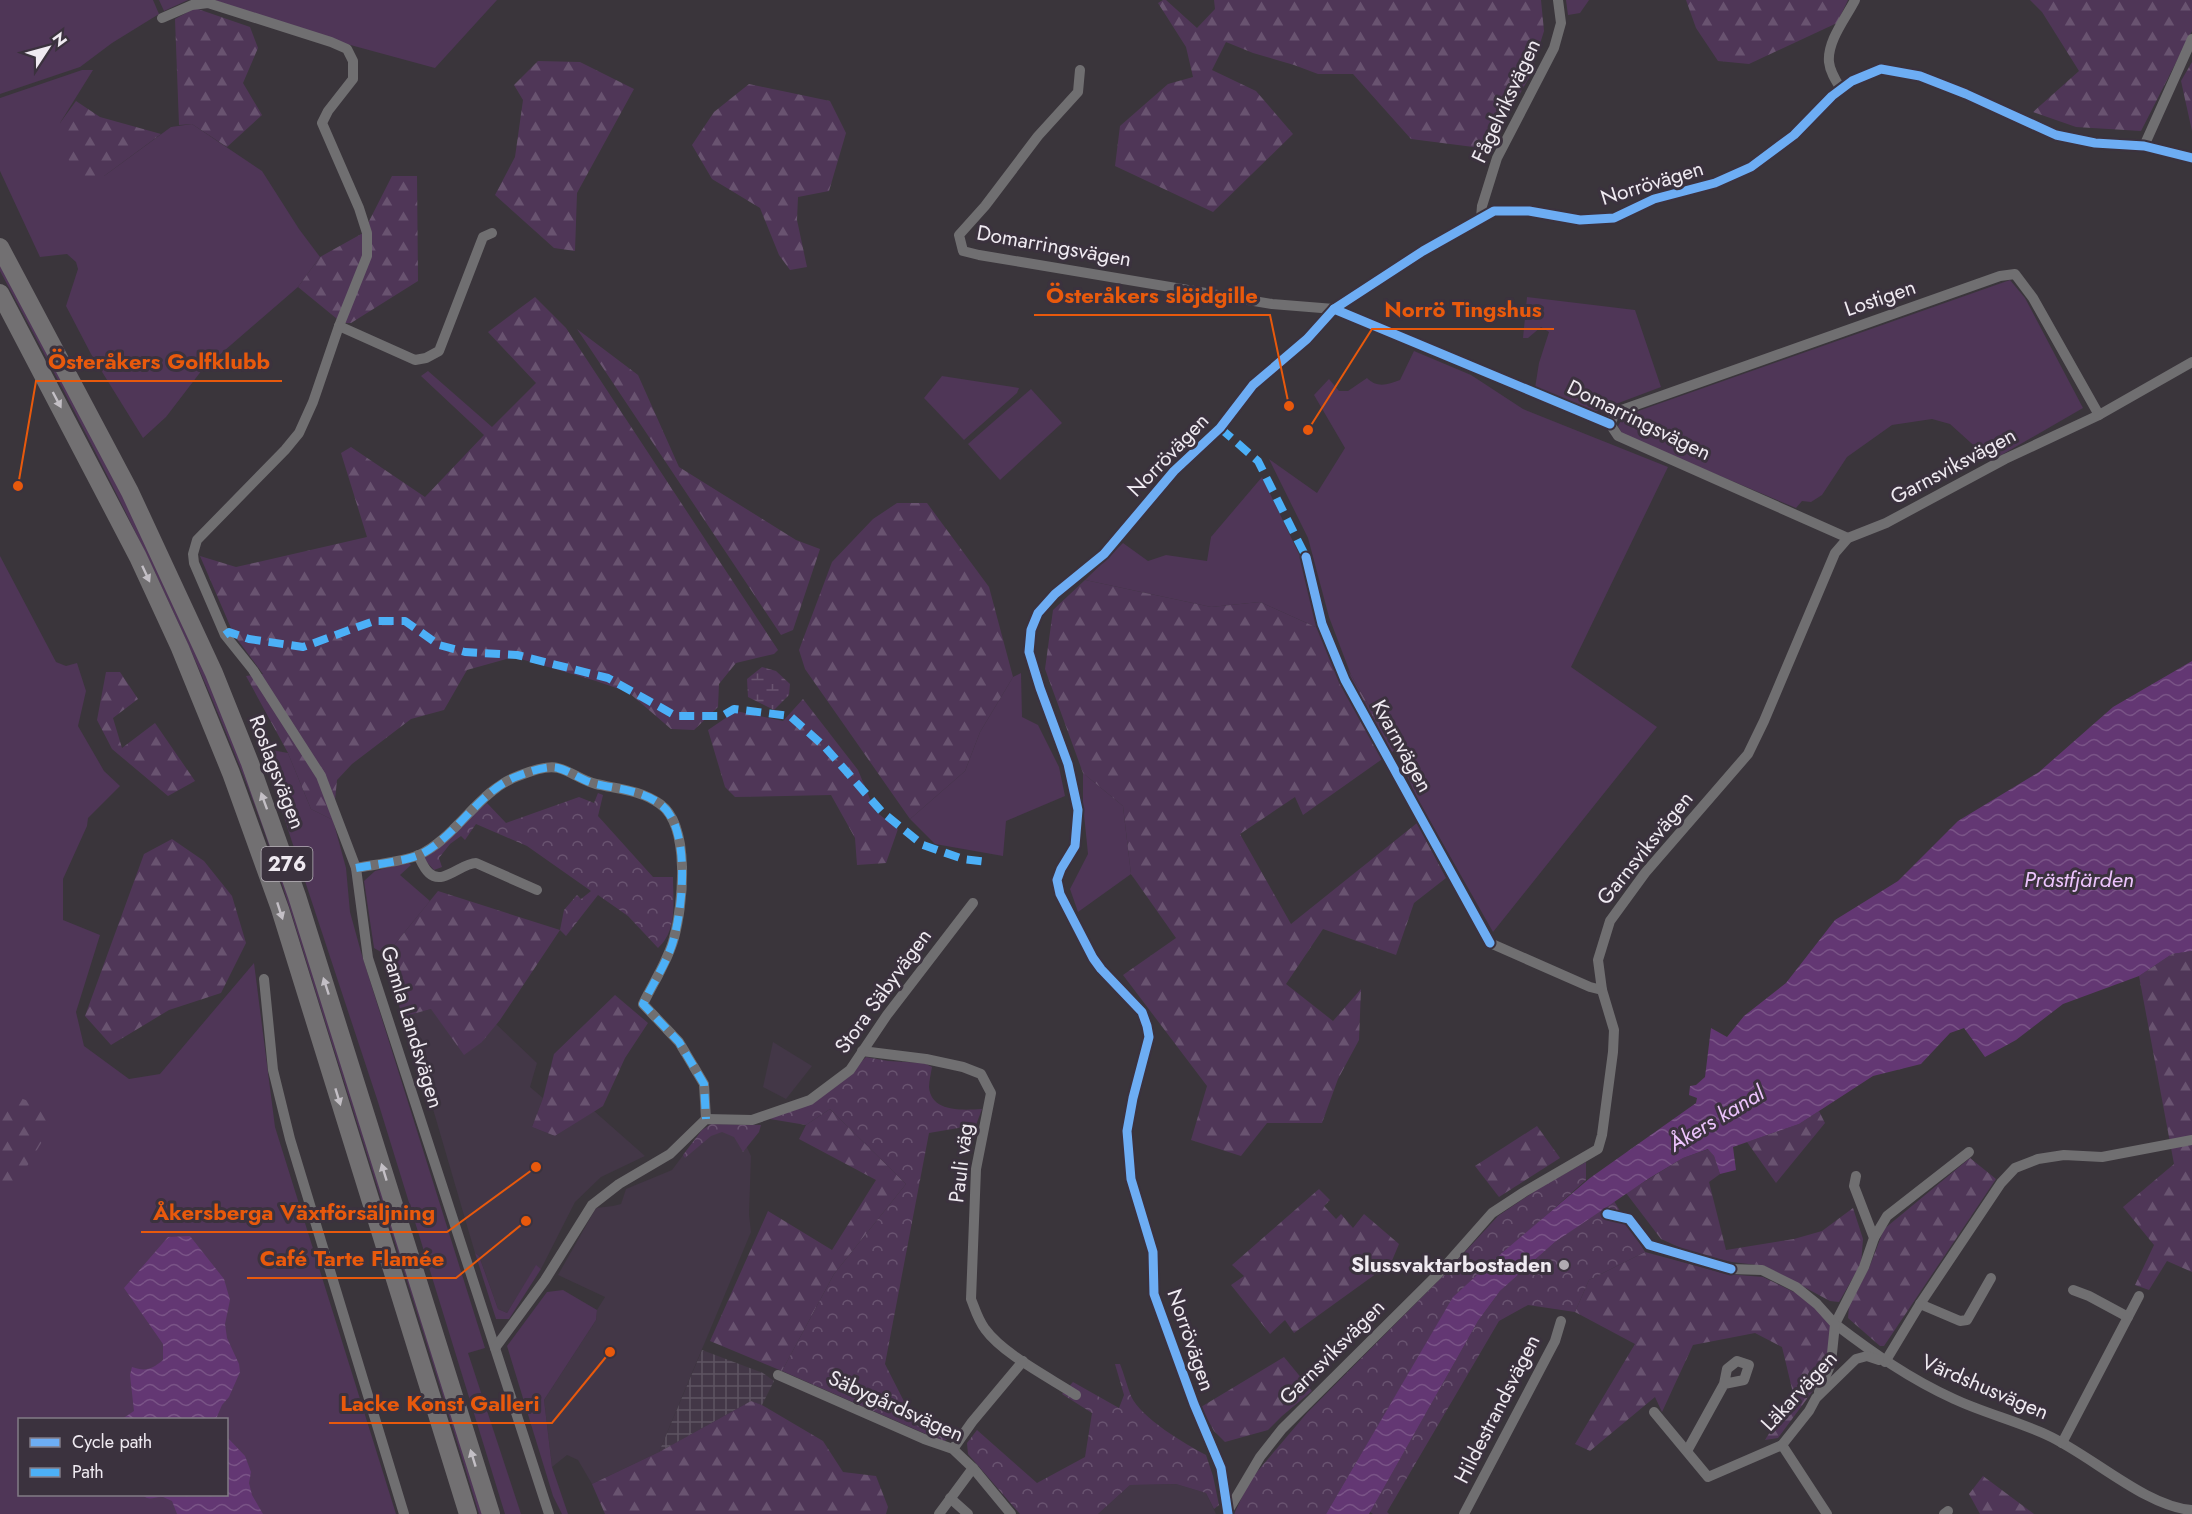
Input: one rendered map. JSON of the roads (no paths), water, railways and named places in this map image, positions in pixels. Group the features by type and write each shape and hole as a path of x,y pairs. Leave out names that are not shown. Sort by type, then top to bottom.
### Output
{"main road":[{"name":"Roslagsvägen","path":"0,247 135,503 209,662 250,763 297,896 491,1514"},
{"name":"Roslagsvägen","path":"0,293 138,557 180,648 231,773 280,909 468,1514"}],"street":[{"name":"Fågelviksvägen","path":"1481,218 1482,206 1497,158 1554,48 1561,23 1558,0"},
{"path":"1841,89 1829,63 1831,46 1855,0"},
{"path":"162,18 192,5 208,3 347,49 353,61 353,79 328,111 322,123 359,208 367,233 367,256 339,326 415,360 426,358 439,351 483,237 492,233"},
{"path":"2144,146 2192,39"},
{"name":"Norrövägen","path":"1228,1513 1221,1468 1158,1310 1154,1294 1153,1252 1131,1179 1127,1131 1149,1037 1147,1026 1142,1012 1093,958 1060,894 1057,880 1075,846 1077,810 1068,764 1029,652 1031,630 1038,614 1055,594 1104,554 1174,471 1220,428 1253,385 1307,339 1334,309 1423,251 1494,212 1529,211 1580,220 1614,218 1654,199 1715,183 1751,166 1794,135 1852,81 1881,69 1910,74 1966,94 2056,135 2095,143 2144,146 2192,158"},
{"name":"Domarringsvägen","path":"1080,70 1078,92 1038,136 985,206 959,235 963,251 1272,304 1334,309"},
{"name":"Lostigen","path":"1610,424 1616,412 2000,276 2015,274 2033,298 2099,414"},
{"name":"Gamla Landsvägen","path":"339,326 313,402 298,433 285,450 197,540 193,554 194,563 225,635 253,670 321,776 356,868 368,958 549,1514"},
{"name":"Garnsviksvägen","path":"1228,1513 1255,1465 1282,1429 1438,1274 1492,1214 1524,1192 1598,1149 1602,1135 1614,1041 1614,1030 1602,990 1598,960 1610,921 1645,873 1748,754 1835,554 1848,538 1886,523 2005,459 2099,414 2192,362"},
{"name":"Domarringsvägen","path":"1610,424 1618,435 1848,538"},
{"path":"356,868 418,855 433,845 503,783 529,772 557,767 580,780 643,794 662,804 674,819 682,852 680,908 674,940 643,1004 704,1084 706,1119 670,1154 619,1184 591,1205 545,1280 495,1347"},
{"path":"418,855 429,874 435,876 448,875 468,863 476,863 537,890"},
{"name":"Stora Säbyvägen","path":"706,1119 752,1120 810,1100 850,1070 887,1015 973,903"},
{"path":"1490,943 1590,987 1602,990"},
{"path":"264,979 269,1044 290,1139 404,1514"},
{"name":"Pauli väg","path":"862,1051 926,1059 963,1067 981,1074 985,1080 991,1093 976,1170 971,1299 978,1317 991,1337 1076,1395"},
{"path":"1885,1362 1920,1304 2001,1183 2015,1168 2038,1159 2064,1155 2102,1157 2192,1140"},
{"path":"1816,1398 1831,1363 1834,1324 1864,1267 1874,1238 1887,1216 1968,1152"},
{"path":"1856,1176 1854,1186 1874,1238"},
{"name":"Värdshusvägen","path":"1731,1269 1762,1270 1796,1287 1817,1304 1834,1324 1885,1362 1954,1400 2047,1435 2158,1501 2192,1510"},
{"path":"1920,1304 1960,1321 1967,1320 1991,1278"},
{"path":"2073,1290 2128,1317"},
{"name":"Värdshusvägen","path":"2062,1443 2139,1296"},
{"name":"Hildestrandsvägen","path":"1464,1514 1555,1341 1561,1321"},
{"name":"Läkarvägen","path":"1654,1412 1708,1477 1782,1445 1809,1411 1816,1398 1856,1359 1867,1356 1885,1362"},
{"path":"954,1449 972,1422 1023,1361"},
{"name":"Säbygårdsvägen","path":"778,1375 924,1439 954,1449 1011,1514"},
{"path":"1687,1451 1724,1384"},
{"path":"1782,1445 1827,1514"},
{"path":"939,1514 973,1468"},
{"path":"950,1498 968,1514"}],"water":[{"name":"Prästfjärden","path":"2192,661 2192,951 2172,954 2139,976 2063,1004 2016,1040 1985,1057 1964,1028 1950,1033 1921,1064 1873,1076 1799,1124 1733,1147 1736,1170 1720,1174 1714,1156 1708,1149 1683,1158 1648,1179 1555,1242 1500,1291 1478,1321 1369,1514 1326,1514 1453,1297 1590,1178 1696,1103 1697,1098 1689,1095 1690,1086 1696,1085 1705,1077 1711,1028 1727,1037 1744,1016 1786,983 1835,920 1898,881 1958,821 2039,772 2113,707"},
{"path":"190,1236 224,1279 230,1300 225,1324 227,1338 239,1364 240,1372 216,1418 124,1418 134,1411 130,1375 132,1367 149,1369 163,1360 163,1344 124,1288 168,1237"},
{"path":"228,1438 245,1456 251,1472 249,1483 252,1495 263,1514 177,1514 172,1501 163,1497 148,1498 145,1496 228,1496"}],"place":[{"name":"Österåkers slöjdgille","path":"1289,406"},
{"name":"Norrö Tingshus","path":"1308,430"},
{"name":"Österåkers Golfklubb","path":"18,486"},
{"name":"Åkersberga Växtförsäljning","path":"536,1167"},
{"name":"Café Tarte Flamée","path":"526,1221"},
{"name":"Slussvaktarbostaden","path":"1564,1265"},
{"name":"Lacke Konst Galleri","path":"610,1352"}],"water label":[{"name":"Åkers kanal","path":"1716,1118"}]}
